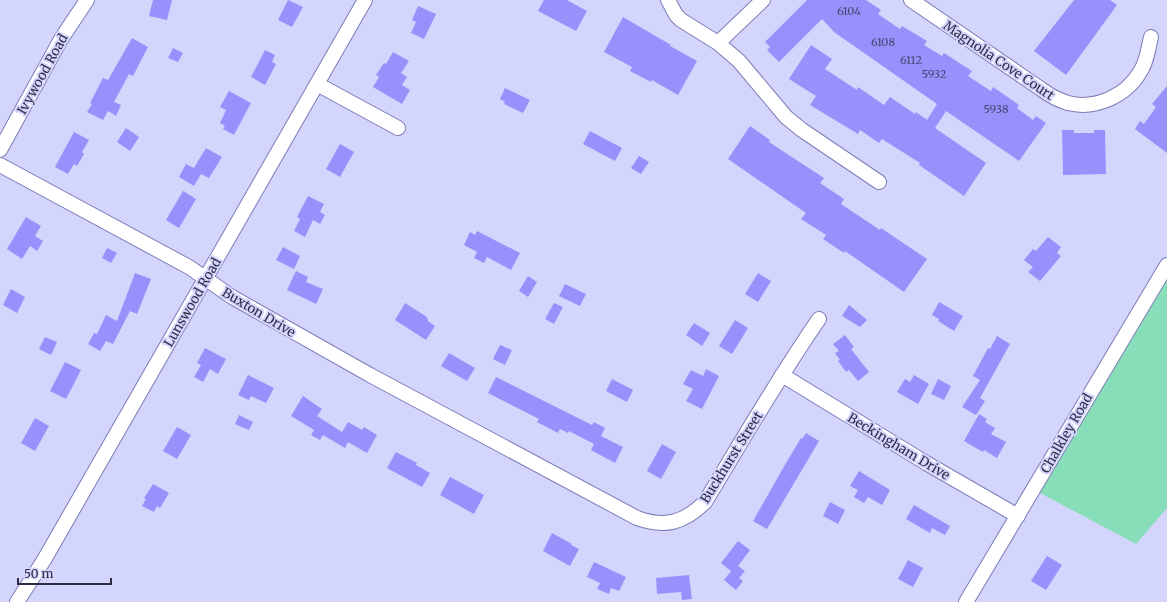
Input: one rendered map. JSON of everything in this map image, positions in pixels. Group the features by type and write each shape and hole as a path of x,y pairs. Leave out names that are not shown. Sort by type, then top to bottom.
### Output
{"street":[{"name":"Ivywood Road","path":"0,150 61,39 87,0"},
{"name":"Lunswood Road","path":"17,602 44,560 365,0"},
{"path":"668,0 676,15 681,20 718,43 739,60 786,117 802,130 879,182"},
{"path":"718,43 763,0"},
{"name":"Magnolia Cove Court","path":"911,0 1050,96 1070,103 1091,104 1104,101 1126,89 1135,80 1146,62 1151,37"},
{"path":"317,84 398,128"},
{"name":"Buxton Drive","path":"0,165 189,267 232,297 377,379 520,455"},
{"name":"Chalkley Road","path":"966,602 1167,265"},
{"name":"Buckhurst Street","path":"520,455 638,518 649,522 671,522 686,518 705,502 782,375 819,319"},
{"name":"Beckingham Drive","path":"782,375 926,463 1018,516"}],"green space":[{"path":"1167,276 1167,508 1136,544 1038,492"}],"building":[{"path":"153,0 172,0 167,20 149,16"},
{"path":"288,0 303,7 292,27 278,20"},
{"path":"544,0 567,0 587,11 576,31 538,11"},
{"path":"807,0 866,0 881,10 878,14 900,29 902,26 927,41 924,45 942,56 944,53 972,71 968,76 991,91 993,87 1019,105 1017,108 1033,120 1036,116 1046,123 1019,161 946,111 935,128 986,163 964,196 919,165 920,163 882,139 879,143 860,130 858,134 810,105 816,96 789,79 811,45 832,59 825,69 857,90 858,87 884,105 890,97 915,114 916,112 927,120 937,104 834,32 822,19 779,62 767,50 770,47 765,42"},
{"path":"1074,0 1110,0 1117,5 1066,75 1034,51"},
{"path":"418,6 436,14 424,39 411,33 416,22 412,20"},
{"path":"623,17 697,61 678,95 652,80 651,82 630,71 632,67 604,52"},
{"path":"132,38 148,47 133,76 129,74 114,102 121,105 116,116 108,111 103,120 87,112 92,104 90,103 103,78 108,80"},
{"path":"173,48 183,53 178,62 168,58"},
{"path":"265,50 275,55 272,62 276,64 265,85 251,77"},
{"path":"393,52 409,61 401,73 407,77 402,85 410,90 402,104 373,87 379,77 376,75 384,63 386,64"},
{"path":"1167,86 1167,153 1135,129 1140,121 1144,124 1156,107 1152,104"},
{"path":"505,88 530,100 523,113 504,104 505,102 500,99"},
{"path":"229,91 251,103 234,135 223,129 225,126 220,123 226,110 220,107"},
{"path":"750,126 770,140 769,142 824,178 820,183 844,199 841,204 880,230 881,228 927,259 904,292 845,251 844,253 823,239 826,235 801,219 806,213 728,159"},
{"path":"126,128 139,137 130,151 117,142"},
{"path":"1062,130 1074,130 1074,133 1094,133 1094,130 1105,130 1106,174 1063,175"},
{"path":"590,131 622,148 615,161 583,144"},
{"path":"74,132 89,140 82,152 84,154 77,166 74,164 68,174 55,167"},
{"path":"340,144 354,152 340,177 326,169"},
{"path":"206,148 222,157 209,178 201,174 194,186 179,177 186,164 194,168"},
{"path":"639,156 649,162 641,174 631,168"},
{"path":"183,191 196,199 179,228 166,220"},
{"path":"308,196 324,204 320,212 325,215 320,224 313,220 305,237 294,231 300,219 297,217"},
{"path":"26,217 41,226 35,236 43,241 37,251 30,246 22,259 7,249"},
{"path":"477,231 520,253 511,270 487,257 484,263 474,258 477,252 464,245 470,232 475,235"},
{"path":"1048,237 1061,247 1057,253 1061,256 1040,281 1028,272 1033,267 1024,260 1033,249 1036,251"},
{"path":"283,247 300,256 294,269 276,260"},
{"path":"107,248 117,253 111,263 102,258"},
{"path":"296,271 308,277 306,282 323,289 316,304 287,290"},
{"path":"135,273 151,279 137,314 130,311 113,344 106,341 100,351 88,344 94,333 97,334 106,315 117,321"},
{"path":"758,273 771,281 758,302 745,294"},
{"path":"528,276 537,282 528,297 519,291"},
{"path":"565,284 586,294 580,306 559,296"},
{"path":"11,289 25,297 17,313 3,305"},
{"path":"939,302 963,316 954,331 938,321 939,319 932,315"},
{"path":"405,303 427,317 428,321 435,326 426,340 395,320"},
{"path":"554,303 563,307 554,324 545,319"},
{"path":"849,305 867,320 860,327 842,316"},
{"path":"735,320 748,328 732,354 719,346"},
{"path":"694,323 710,333 702,346 686,335"},
{"path":"845,335 854,347 851,349 869,372 858,381 849,370 846,372 838,361 840,360 835,353 839,351 833,344"},
{"path":"997,336 1010,344 980,398 985,401 976,415 962,407 980,380 973,376 988,348 990,349"},
{"path":"45,337 57,342 51,355 39,349"},
{"path":"500,345 512,350 505,365 493,359"},
{"path":"205,348 226,359 218,374 210,369 203,382 194,377 201,365 197,363"},
{"path":"449,353 475,368 467,381 441,366"},
{"path":"65,362 81,370 66,399 50,391"},
{"path":"706,369 719,376 702,409 686,401 693,389 683,384 691,370 703,376"},
{"path":"248,375 274,388 266,403 251,396 249,400 238,395"},
{"path":"914,375 929,384 918,404 897,392 905,379 910,382"},
{"path":"496,377 592,425 594,422 605,428 601,436 623,447 615,463 591,450 594,444 569,431 568,433 560,429 558,433 537,422 539,419 488,393"},
{"path":"612,379 633,390 627,402 606,391"},
{"path":"938,379 951,386 944,400 931,394"},
{"path":"303,396 322,409 317,416 342,432 348,422 362,430 364,427 377,435 367,453 348,442 345,448 323,435 320,440 311,435 314,430 291,416"},
{"path":"979,414 987,419 985,422 995,428 991,434 1006,442 997,458 964,441"},
{"path":"239,415 253,422 249,430 235,424"},
{"path":"35,418 49,426 35,451 21,443"},
{"path":"177,427 191,435 177,459 163,451"},
{"path":"806,433 819,441 767,529 753,521 801,438 802,439"},
{"path":"662,444 676,452 661,479 647,471"},
{"path":"396,452 417,463 416,465 430,473 422,487 387,468"},
{"path":"859,471 890,490 882,505 868,497 864,503 854,497 858,490 850,486"},
{"path":"450,477 484,495 474,514 440,495"},
{"path":"153,484 169,493 160,508 157,506 154,512 142,506 146,499 144,498"},
{"path":"830,502 845,510 838,524 823,516"},
{"path":"914,505 950,526 945,535 932,528 930,533 906,519"},
{"path":"552,533 579,549 570,566 543,551"},
{"path":"738,541 750,550 738,566 745,571 739,578 743,581 736,590 724,580 731,571 721,563"},
{"path":"1047,556 1062,565 1046,590 1031,581"},
{"path":"908,560 923,568 913,587 898,579"},
{"path":"594,562 626,577 619,591 611,588 609,594 597,589 600,583 587,577"},
{"path":"689,575 692,599 682,600 681,592 657,594 656,578"}]}
